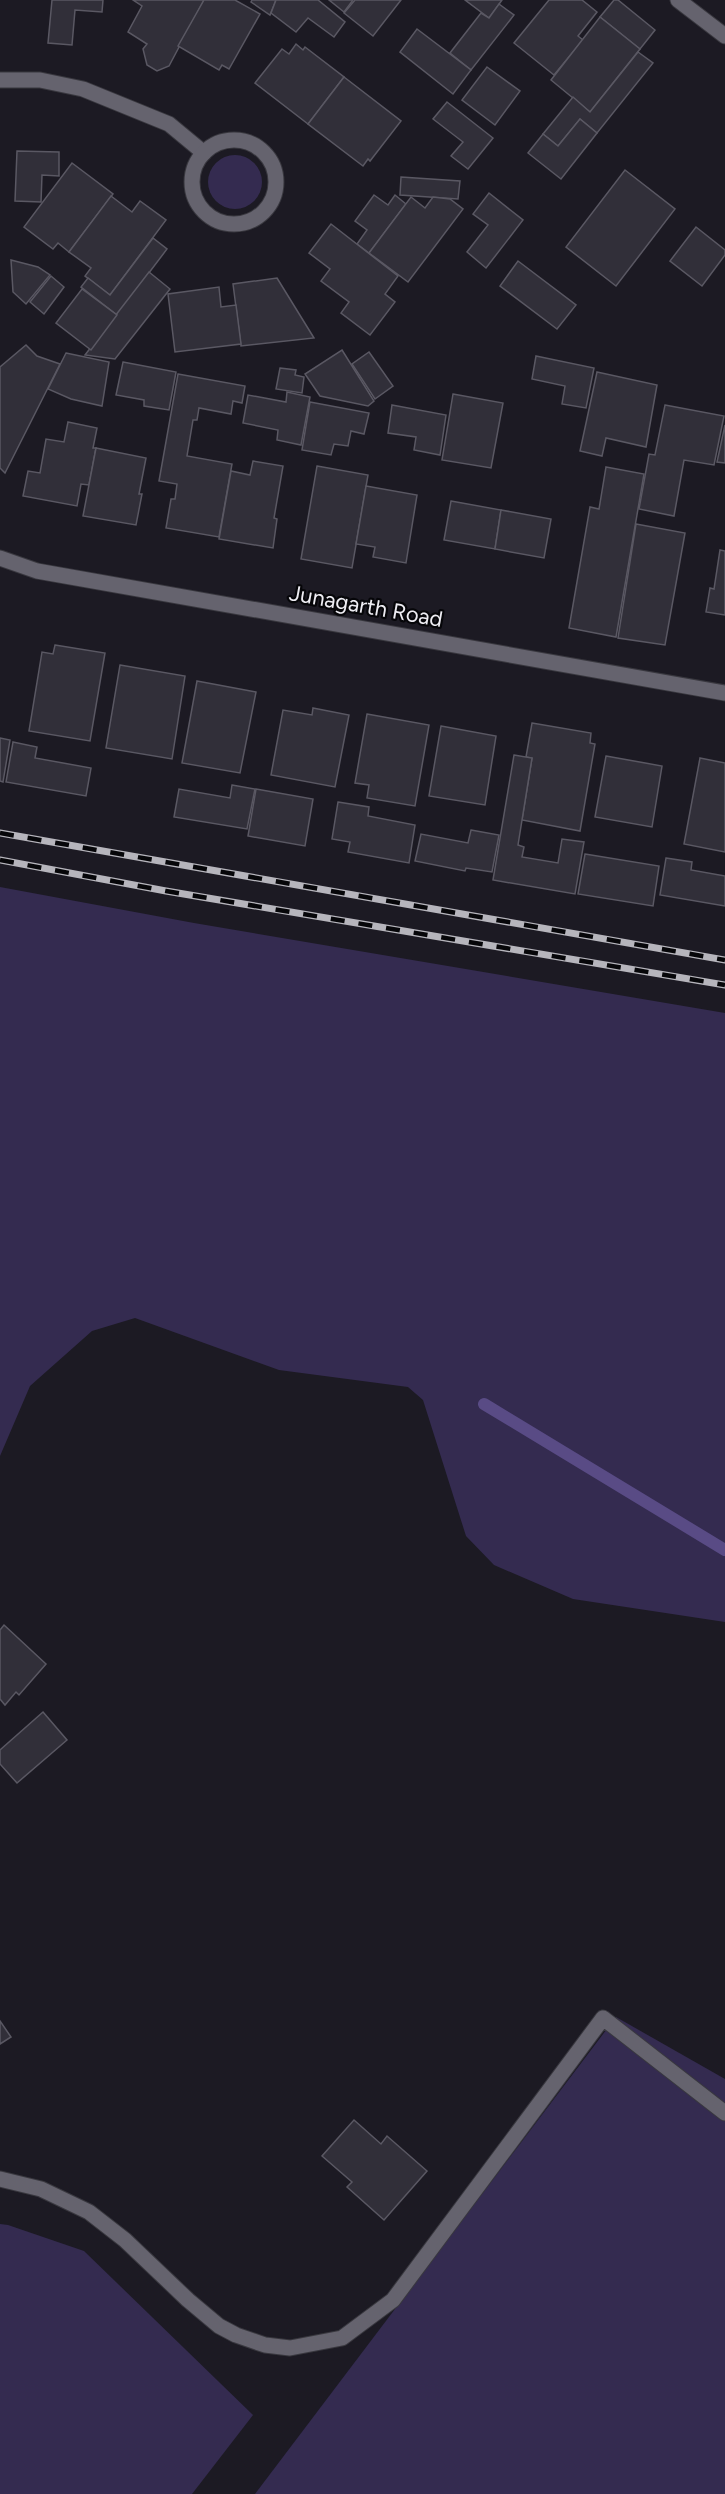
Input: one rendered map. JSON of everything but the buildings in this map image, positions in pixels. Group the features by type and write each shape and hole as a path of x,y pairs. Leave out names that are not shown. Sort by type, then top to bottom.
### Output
{"street":[{"path":"678,0 725,36"},
{"path":"0,80 39,80 83,89 170,124 204,153"},
{"path":"240,139 252,143 263,151 271,161 276,180 272,199 265,210 255,219 229,224 206,213 193,190 196,164 204,153 214,145 226,140 240,139"},
{"name":"Junagarth Road","path":"0,558 37,571 725,693"},
{"path":"0,2179 41,2189 89,2212 125,2240 219,2326 249,2341 290,2348 342,2338 393,2300 603,2018 725,2113"}],"shaded area":[{"path":"230,155 240,155 250,159 258,167 262,182 258,197 250,205 240,209 230,209 220,205 212,197 208,187 208,177 212,167 220,159"},
{"path":"0,887 194,923 725,1013 725,1622 573,1599 494,1565 466,1536 423,1400 408,1387 279,1370 135,1318 92,1331 30,1386 0,1456"},
{"path":"616,2017 725,2079 725,2494 255,2494"},
{"path":"0,2224 84,2251 253,2415 192,2494 0,2494"}],"waterway":[{"path":"484,1404 725,1550"}],"railway":[{"path":"0,833 725,960"},
{"path":"0,860 166,891 725,985"}]}
